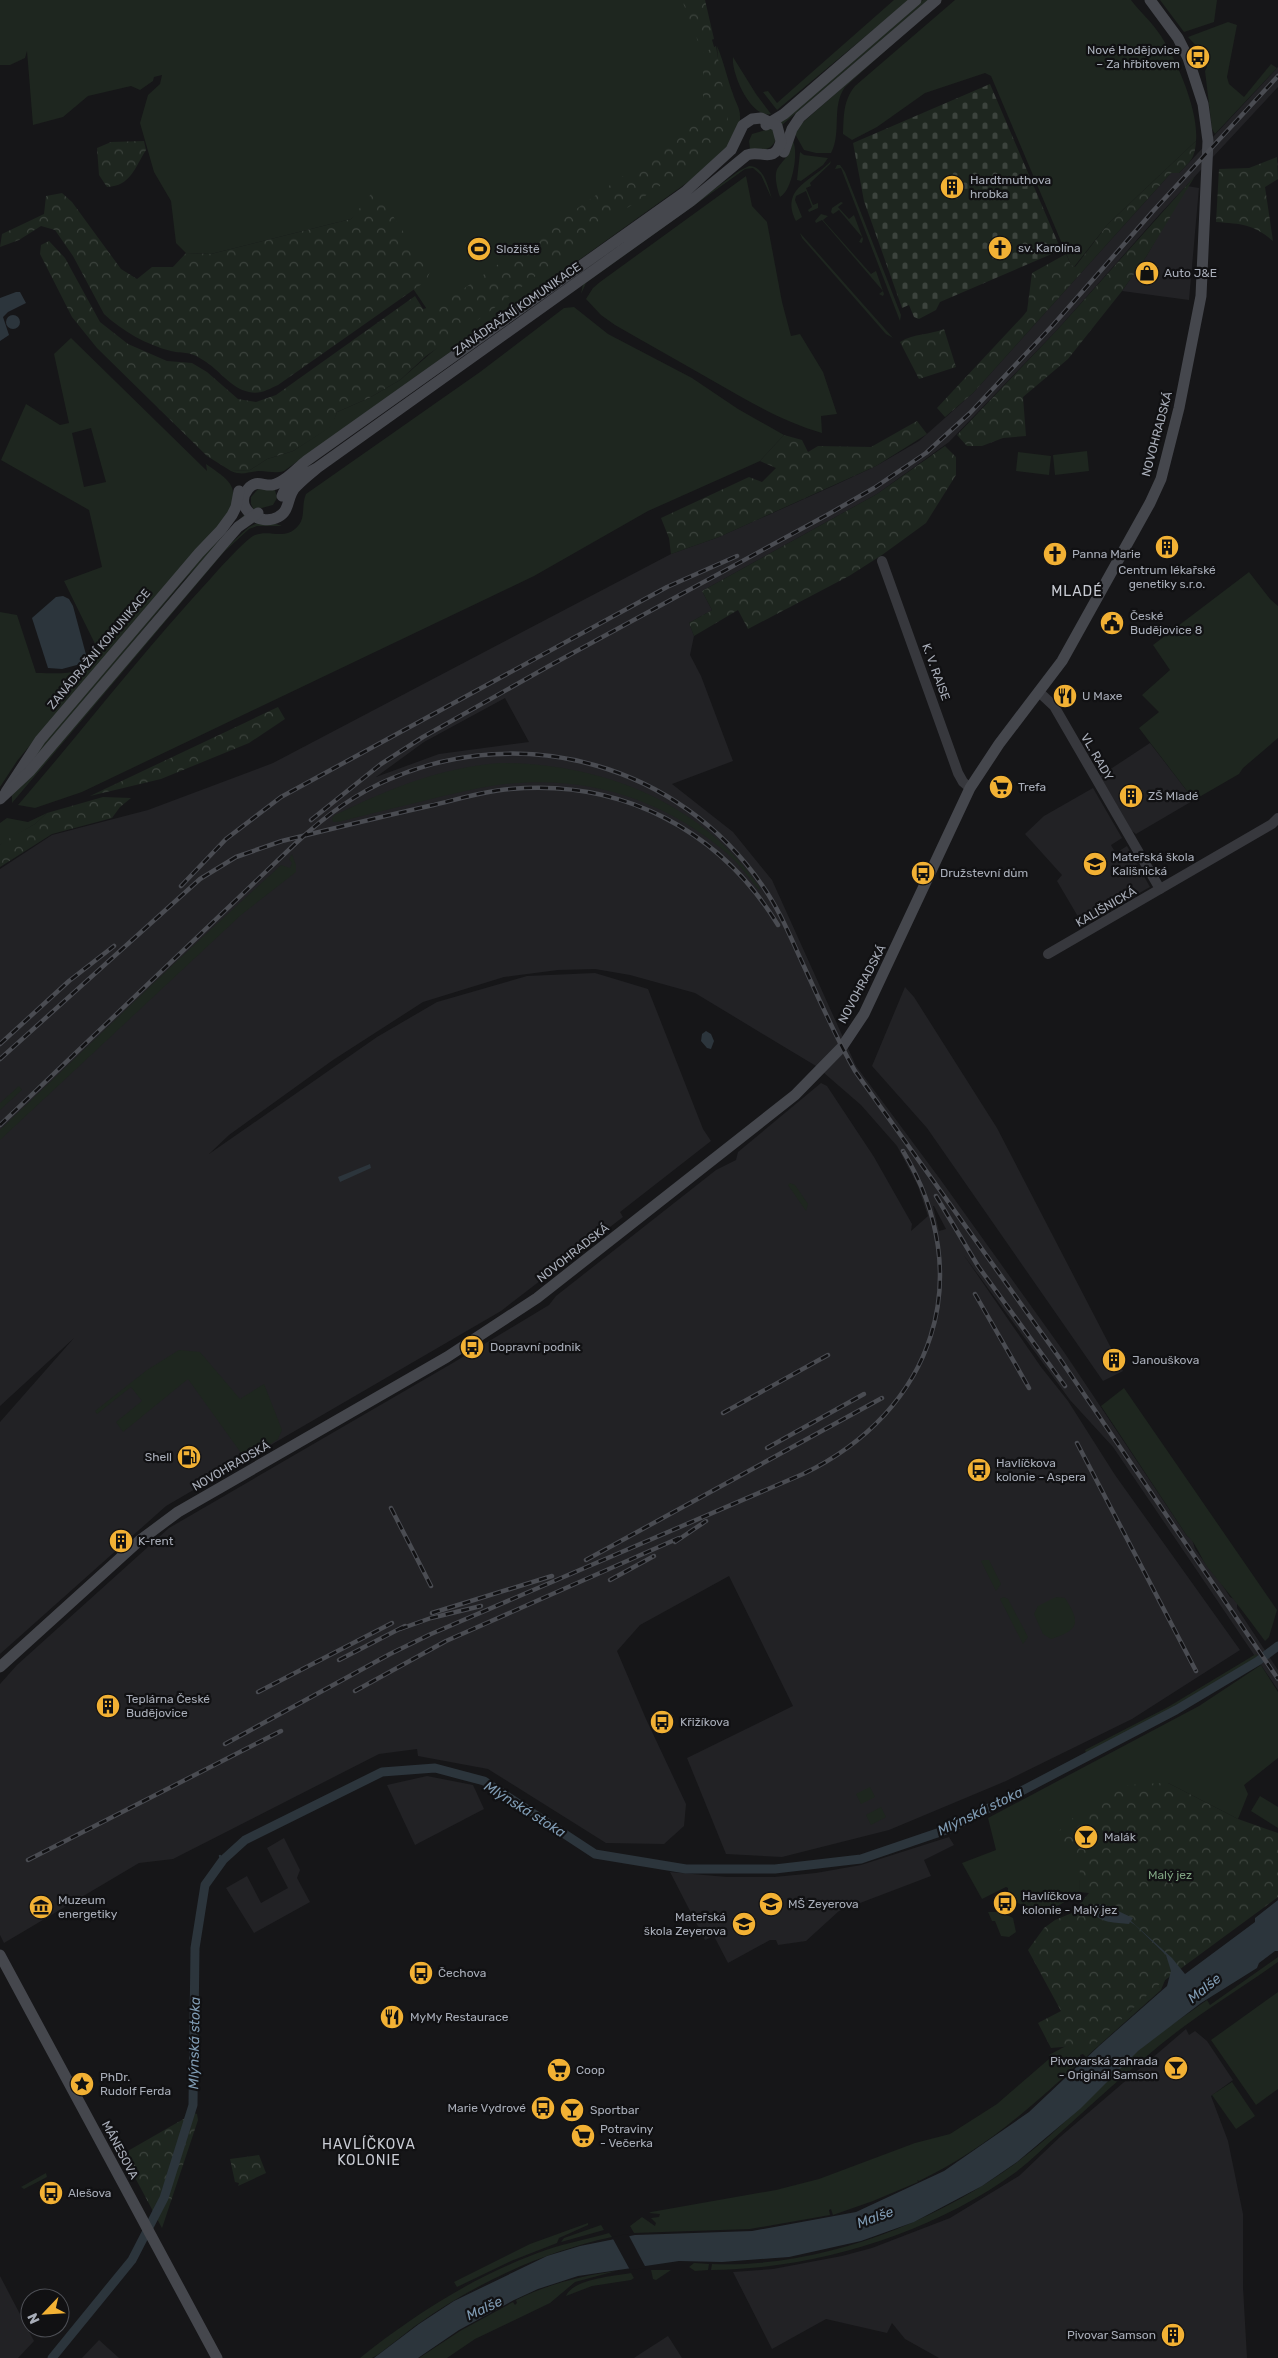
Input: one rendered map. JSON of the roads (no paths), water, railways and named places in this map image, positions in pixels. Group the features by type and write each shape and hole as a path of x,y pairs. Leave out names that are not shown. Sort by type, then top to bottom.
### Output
{"main road":[{"path":"819,99 795,124 786,149 781,156 772,162 766,163 748,153 744,136 750,128 770,120 781,112 916,0"},
{"path":"748,153 764,156 772,154 780,145 784,127 790,119 819,99 936,0"},
{"name":"NOVOHRADSKÁ","path":"0,1667 139,1541 178,1512 447,1357 528,1304 795,1095 842,1047 864,1014 970,788 999,744 1039,692 1081,630 1161,479 1179,408 1200,296 1208,169 1206,123 1199,86 1178,38 1150,0"},
{"name":"ZANÁDRAŽNÍ KOMUNIKACE","path":"712,170 731,150 740,129 746,122 757,118 770,120"},
{"path":"770,120 781,136"},
{"name":"ZANÁDRAŽNÍ KOMUNIKACE","path":"748,153 748,162 731,170 691,201 317,468 290,485 282,496 280,505 275,510 255,518 224,543 30,771 3,795 40,740 199,553 221,530 241,514 246,493 254,484 264,483 270,485 273,480 306,461 677,198 734,154 748,153"},
{"name":"ZANÁDRAŽNÍ KOMUNIKACE","path":"255,518 275,519 284,512 293,491 317,468"},
{"name":"ZANÁDRAŽNÍ KOMUNIKACE","path":"221,530 234,511 239,490 246,481 254,477 273,480"},
{"path":"273,480 282,496"},
{"path":"244,502 255,518"},
{"name":"MÁNESOVA","path":"0,1955 217,2358"}],"street":[{"name":"K. V. RAISE","path":"882,561 958,774 962,782 970,788"},
{"name":"VL. RADY","path":"1039,692 1054,706 1160,889"},
{"name":"KALIŠNICKÁ","path":"1048,954 1272,824 1278,818"}],"water":[{"path":"20,292 26,303 8,312 3,317 9,335 0,341 0,298"},
{"path":"13,315 18,317 20,322 18,327 13,329 8,327 6,322 8,317"},
{"path":"63,596 69,599 73,606 88,662 62,669 48,668 32,618 56,597"},
{"path":"706,1031 711,1034 714,1041 711,1049 707,1048 701,1041 702,1034"},
{"path":"370,1164 371,1168 340,1182 338,1177"},
{"name":"Malše","path":"1278,1900 1278,1951 1275,1951 1259,1963 1257,1968 1201,2003 1138,2051 1080,2109 1017,2162 982,2186 914,2222 861,2241 789,2257 722,2262 679,2261 578,2276 538,2289 514,2300 459,2330 418,2358 374,2358 419,2324 454,2301 547,2256 580,2246 635,2235 752,2231 856,2212 944,2171 1029,2112 1099,2046 1167,1986 1171,1971 1166,1955 1135,1925 1130,1922 1129,1924 1113,1922 1099,1918 1092,1911 1092,1906 1103,1904 1133,1918 1131,1921 1172,1958 1185,1974 1255,1922 1255,1918"}],"waterway":[{"name":"Mlýnská stoka","path":"52,2358 132,2260 164,2198 193,2105 195,1948 205,1885 223,1860 245,1840 382,1772 435,1768 484,1781 595,1854 686,1869 775,1869 861,1859 949,1829 1176,1710 1258,1661 1278,1646"},
{"name":"Mlýnská stoka","path":"220,1856 223,1860"}],"railway":[{"path":"311,820 381,764 423,737 549,666 827,515 874,488 926,453 970,413 1053,325 1154,210 1278,76"},
{"path":"181,886 226,839 281,797 667,587 737,556"},
{"path":"0,1125 317,824 352,799 377,785 441,762 493,754 545,755 595,765 643,783 688,810 728,844 762,885 784,923 827,1017 855,1071 1058,1356 1278,1679"},
{"path":"0,1059 200,879 236,857 282,841 490,792 510,789 551,788 591,793 629,803 664,818 697,838 727,862 754,891 778,925"},
{"path":"0,1044 69,981 114,946"},
{"path":"225,1744 390,1654 431,1634 803,1474 848,1447 885,1415 912,1377 931,1336 939,1292 938,1246 926,1198 903,1151"},
{"path":"936,1196 978,1266 1065,1386"},
{"path":"975,1294 1029,1388"},
{"path":"723,1413 828,1355"},
{"path":"767,1448 864,1394"},
{"path":"586,1560 882,1398"},
{"path":"1077,1443 1196,1671"},
{"path":"391,1508 431,1586"},
{"path":"675,1542 706,1521"},
{"path":"355,1691 446,1641 679,1538"},
{"path":"610,1580 654,1556"},
{"path":"432,1613 552,1576"},
{"path":"400,1629 431,1618 481,1606"},
{"path":"258,1692 392,1623"},
{"path":"339,1660 405,1626"},
{"path":"28,1860 281,1731"}],"place":[{"name":"Nové Hodějovice – Za hřbitovem","path":"1198,57"},
{"name":"Hardtmuthova hrobka","path":"952,187"},
{"name":"sv. Karolína","path":"1000,248"},
{"name":"Složiště","path":"479,249"},
{"name":"Auto J&E","path":"1147,273"},
{"name":"Centrum lékařské genetiky s.r.o.","path":"1167,547"},
{"name":"Panna Marie","path":"1055,554"},
{"name":"České Budějovice 8","path":"1112,623"},
{"name":"U Maxe","path":"1065,696"},
{"name":"Trefa","path":"1001,787"},
{"name":"ZŠ Mladé","path":"1131,796"},
{"name":"Mateřská škola Kališnická","path":"1095,864"},
{"name":"Družstevní dům","path":"923,873"},
{"name":"Dopravní podnik","path":"472,1347"},
{"name":"Janouškova","path":"1114,1360"},
{"name":"Shell","path":"189,1457"},
{"name":"Havlíčkova kolonie - Aspera","path":"979,1470"},
{"name":"K-rent","path":"121,1541"},
{"name":"Teplárna České Budějovice","path":"108,1706"},
{"name":"Křižíkova","path":"662,1722"},
{"name":"Malák","path":"1086,1837"},
{"name":"Havlíčkova kolonie - Malý jez","path":"1005,1903"},
{"name":"MŠ Zeyerova","path":"771,1904"},
{"name":"Muzeum energetiky","path":"41,1907"},
{"name":"Mateřská škola Zeyerova","path":"744,1924"},
{"name":"Čechova","path":"421,1973"},
{"name":"MyMy Restaurace","path":"392,2017"},
{"name":"Pivovarská zahrada - Originál Samson","path":"1176,2068"},
{"name":"Coop","path":"559,2070"},
{"name":"PhDr. Rudolf Ferda","path":"82,2084"},
{"name":"Marie Vydrové","path":"543,2108"},
{"name":"Sportbar","path":"572,2110"},
{"name":"Potraviny - Večerka","path":"583,2136"},
{"name":"Alešova","path":"51,2193"},
{"name":"Pivovar Samson","path":"1173,2335"}],"district":[{"name":"MLADÉ","path":"1077,591"},
{"name":"HAVLÍČKOVA KOLONIE","path":"369,2152"}],"park label":[{"name":"Malý jez","path":"1170,1875"}]}
